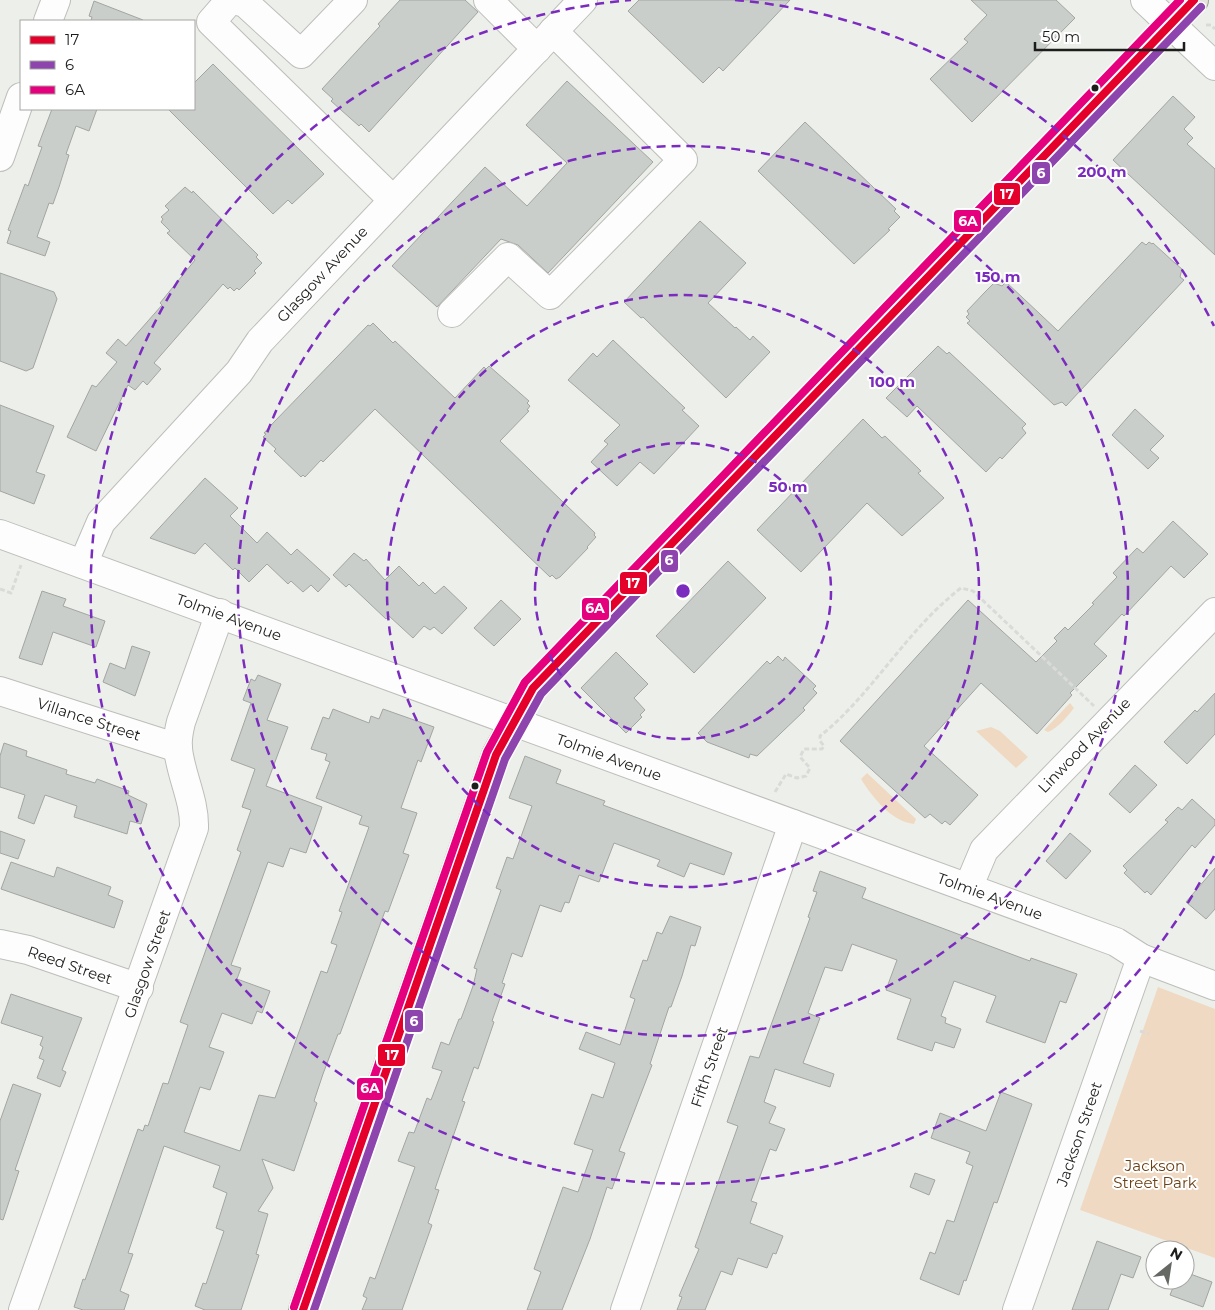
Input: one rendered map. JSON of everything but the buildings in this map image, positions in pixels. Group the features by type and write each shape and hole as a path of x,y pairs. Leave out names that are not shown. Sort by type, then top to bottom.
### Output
{"main road":[{"path":"304,1310 496,755 533,688 1194,0"}],"street":[{"path":"48,20 56,0"},
{"path":"353,0 301,54 236,1 211,22 392,199"},
{"path":"452,314 508,257 550,295 683,160 545,40 488,0"},
{"name":"Glasgow Avenue","path":"83,564 101,522 239,372 260,341 392,199 583,0"},
{"path":"1145,0 1215,66"},
{"path":"0,157 20,100"},
{"name":"Tolmie Avenue","path":"0,534 1116,942 1141,958 1215,986"},
{"name":"Linwood Avenue","path":"968,888 984,850 1215,612"},
{"name":"Glasgow Street","path":"23,1310 194,828 194,816 178,748 180,722 220,613"},
{"name":"Villance Street","path":"0,691 178,748"},
{"name":"Fifth Street","path":"625,1310 793,824"},
{"name":"Reed Street","path":"0,944 28,950 138,988"},
{"name":"Jackson Street","path":"1018,1310 1141,958"}],"path":[{"path":"0,589 11,593 22,564"},
{"path":"786,774 797,778 806,776 810,768 800,757 800,753 804,748 822,749 824,746 820,742 820,736 837,723 907,640 946,599 960,588 973,591 1109,720"}],"green space":[{"path":"1070,703 1074,708 1062,722 1048,732 1044,730"},
{"path":"991,727 1000,731 1028,757 1016,768 976,731"},
{"path":"867,773 916,819 914,824 898,819 883,808 861,779"},
{"name":"Jackson Street Park","path":"1158,987 1215,1009 1215,1258 1195,1251 1195,1240 1164,1240 1080,1210"}],"transit line":[{"name":"6A","path":"294,1307 487,752 525,682 1180,0"},
{"name":"17","path":"303,1310 496,755 533,688 1194,0"},
{"name":"6","path":"314,1310 505,759 541,694 1201,7"}]}
